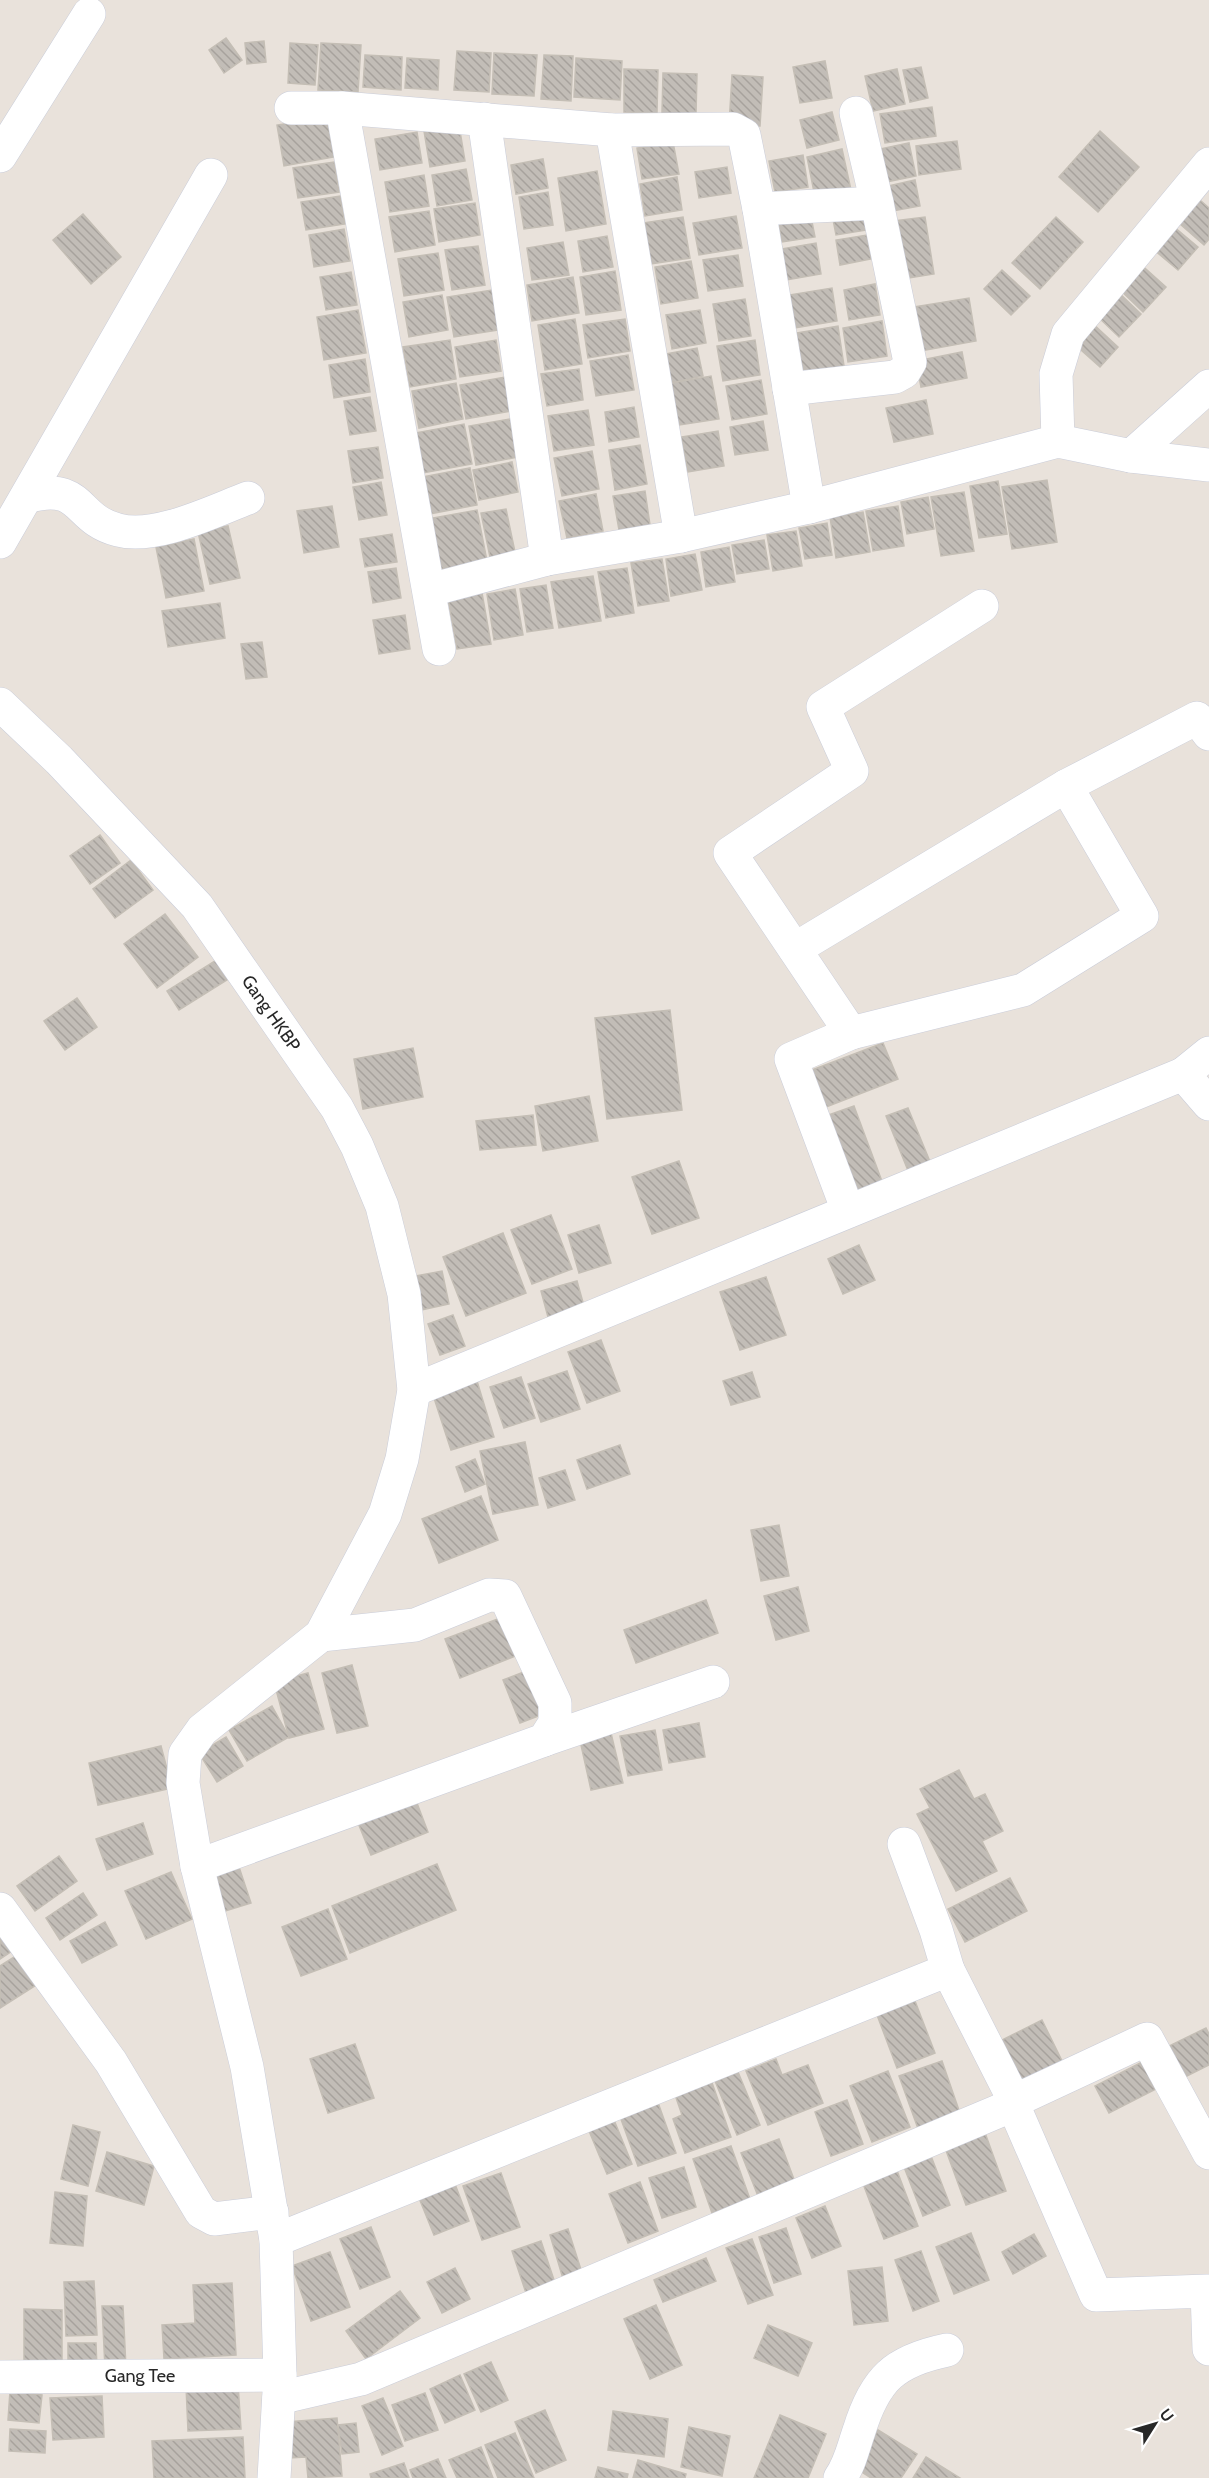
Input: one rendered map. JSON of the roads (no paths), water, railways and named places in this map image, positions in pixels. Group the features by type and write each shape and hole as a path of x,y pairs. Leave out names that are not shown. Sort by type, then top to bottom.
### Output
{"street":[{"path":"0,156 89,14"},
{"path":"291,108 342,108 612,130 733,129 744,135 749,148 809,507"},
{"path":"342,108 439,650"},
{"path":"789,389 895,376 904,372 910,362 878,203 856,113"},
{"path":"484,119 547,559"},
{"path":"612,130 681,536"},
{"path":"1058,441 1056,374 1068,334 1209,164"},
{"path":"0,542 29,496 211,175"},
{"path":"759,209 878,203"},
{"path":"1131,456 1209,386"},
{"path":"430,590 547,559 681,536 809,507 1058,441 1131,456 1209,465"},
{"path":"29,496 47,491 65,493 101,523 120,531 141,532 164,529 248,498"},
{"path":"851,1033 730,853 852,771 823,707 982,606"},
{"name":"Gang HKBP","path":"0,704 59,760 197,906 337,1108 357,1146 382,1206 404,1294 414,1390 402,1459 385,1514 321,1635"},
{"path":"795,949 1066,786 1197,718 1209,734"},
{"path":"848,1211 791,1059 851,1033 1023,990 1142,916 1066,786"},
{"path":"414,1390 1183,1074 1209,1053"},
{"path":"1183,1074 1209,1104"},
{"path":"274,2478 279,2386 274,2226 247,2067 197,1866 183,1783 185,1754 202,1730 321,1635 415,1625 489,1595 505,1596 555,1702 555,1723 544,1740"},
{"path":"197,1866 544,1740 713,1682"},
{"path":"904,1844 936,1930 948,1970 1011,2094 1012,2102 1096,2295 1207,2291 1209,2349"},
{"path":"0,1909 111,2062 201,2212 214,2219 274,2226 948,1970"},
{"name":"Gang Tee","path":"0,2377 279,2386 361,2379 1006,2108 1012,2102 1147,2039 1209,2153"},
{"path":"840,2478 848,2466 874,2395 889,2373 924,2355 947,2350"}]}
